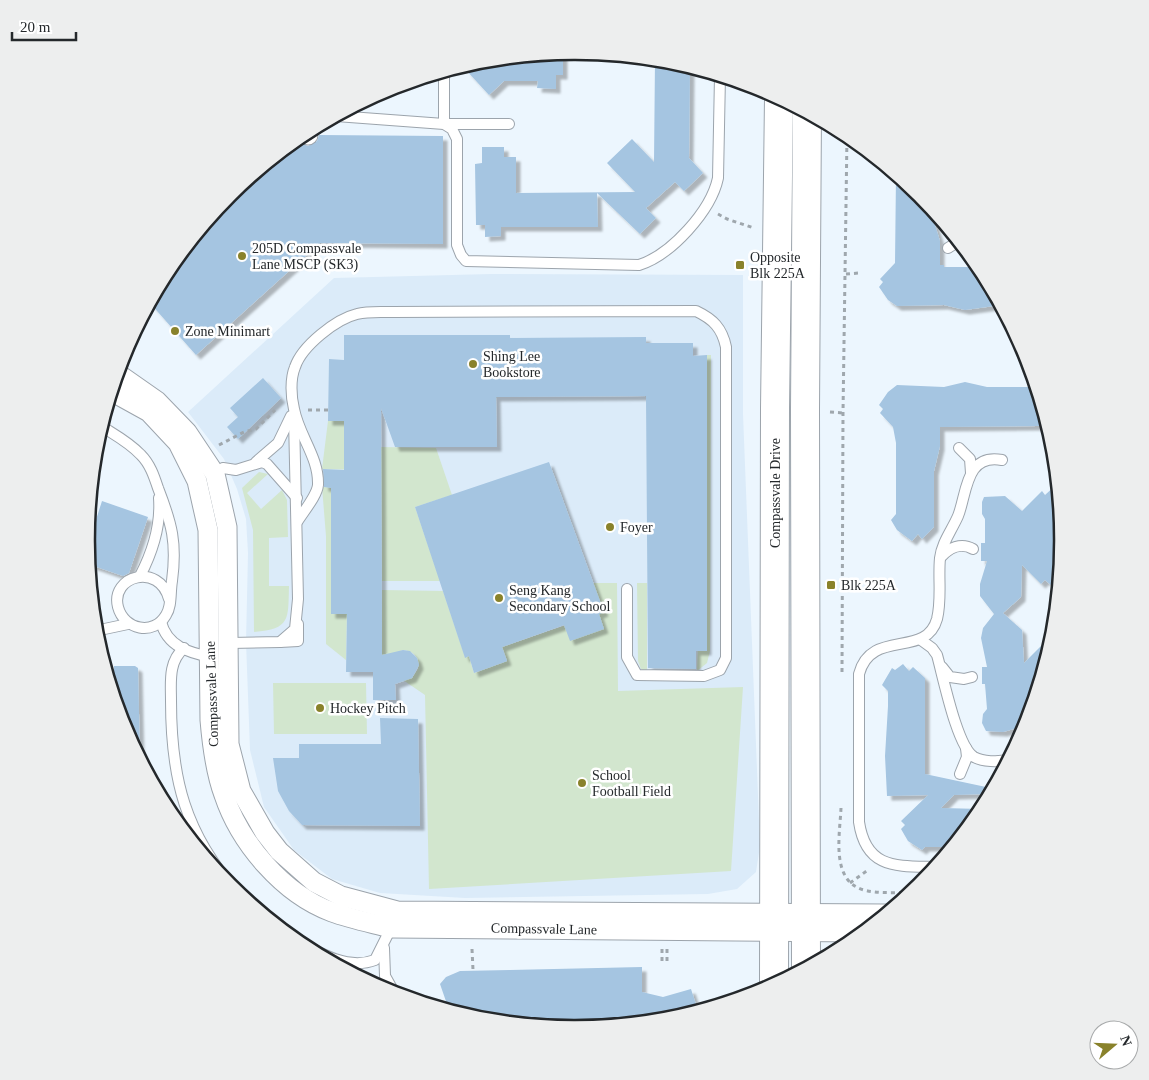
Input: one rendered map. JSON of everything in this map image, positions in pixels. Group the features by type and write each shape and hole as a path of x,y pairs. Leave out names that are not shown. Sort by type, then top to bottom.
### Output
{"street":[{"name":"Compassvale Drive","path":"774,972 775,408 779,106"},
{"path":"806,960 807,120"},
{"name":"Compassvale Lane","path":"123,377 157,401 186,432 215,474 227,527 230,744 241,791 265,833 279,851 314,882 342,896 397,911 736,922"},
{"name":"Compassvale Lane","path":"118,394 149,412 178,444 197,481 208,530 212,745 223,794 257,854 277,874 310,901 388,935 736,922"},
{"path":"736,922 774,911 876,914"},
{"path":"805,911 855,929"}],"lane":[{"path":"444,78 444,124"},
{"path":"444,124 450,127 456,135 457,245 466,261 639,265 661,255 707,207 716,188 718,178 720,82"},
{"path":"349,117 444,124 509,124"},
{"path":"948,248 953,245"},
{"path":"230,643 280,642 295,629 298,615 297,498 292,383 295,367 302,354 330,328 342,320 358,314 686,310 704,315 722,332 726,347 726,658 720,670 704,676 637,675 628,657 627,589"},
{"path":"215,474 223,468 236,470 246,468 256,462 278,443 294,410"},
{"path":"294,410 317,467 318,481 318,488 297,522"},
{"path":"108,430 126,441 142,456 152,470 170,516 173,536 174,566 168,613 161,622 151,628 139,628 128,624 120,615 117,604 119,592 126,582 140,576 148,576 159,580 167,589 169,599"},
{"path":"958,448 970,459 971,473"},
{"path":"925,867 903,866 880,861 870,852 861,837 859,822 859,674 862,664 877,650 895,643 920,640 927,636 937,620 940,557 943,544 959,514 966,482 971,473 985,460 993,458 1002,460"},
{"path":"256,462 267,464 297,498"},
{"path":"140,576 153,546 158,524 159,490"},
{"path":"940,557 954,547 968,546 973,549"},
{"path":"161,622 169,641 196,655 211,657"},
{"path":"103,629 128,624"},
{"path":"920,640 932,648 940,664 950,677 964,679 972,677"},
{"path":"184,648 174,660 172,670 171,723 174,764 180,794 197,836"},
{"path":"940,664 954,718 966,748 972,756 982,760 1001,760"},
{"path":"960,774 967,757 966,748"},
{"path":"342,960 359,964 375,960 388,935"},
{"path":"388,935 385,976 389,982"}],"path":[{"path":"842,677 847,145"},
{"path":"727,219 750,228"},
{"path":"846,274 858,273"},
{"path":"216,446 244,432 256,429 275,410 328,410"},
{"path":"842,803 839,836 841,868 850,883 864,890 900,892"},
{"path":"850,883 880,861"},
{"path":"472,943 473,970"},
{"path":"662,955 662,961"}],"shaded area":[{"name":"Seng Kang Secondary School","path":"491,274 743,275 743,414 760,846 756,872 737,889 708,894 465,898 380,893 332,879 294,850 264,807 250,750 246,642 248,553 246,519 237,489 224,459 188,412 334,278"}],"green space":[{"path":"707,355 711,355 710,651 707,663 697,671 707,408"},
{"path":"328,421 344,421 344,446 366,470 322,469"},
{"path":"381,447 436,448 452,495 415,507 440,581 382,581"},
{"path":"259,472 268,474 247,493 261,509 282,490 287,500 288,537 269,538 269,586 289,586 289,597 287,614 281,625 266,631 254,632 253,530 242,488"},
{"path":"322,487 366,488 331,517 331,554 345,554 331,614 347,614 346,660 326,644 326,536"},
{"name":"School Football Field","path":"593,583 617,583 618,691 743,687 731,871 429,889 425,695 403,680 412,678 418,669 417,658 413,654 403,650 382,659 382,590 443,591 465,657 469,656 474,673 507,661 502,647 604,612"},
{"path":"637,583 647,583 647,672 641,669 638,661"},
{"name":"Hockey Pitch","path":"273,683 366,683 367,734 274,734"}],"building":[{"path":"563,60 563,75 556,75 556,89 537,88 538,81 504,81 489,95 468,72 512,64"},
{"path":"655,67 690,74 689,158 703,173 684,191 675,182 646,208 656,218 640,234 597,193 598,227 501,227 501,236 485,237 485,225 476,225 475,164 482,163 482,147 504,147 504,157 516,157 516,193 635,192 607,163 632,139 654,162"},
{"name":"205D Compassvale Lane MSCP (SK3)","path":"319,135 443,136 443,244 320,243 196,355 155,308 159,300 175,273 194,248 235,201 282,159 303,144 308,146 317,141"},
{"path":"896,184 934,223 940,241 940,265 944,265 944,267 969,267 993,306 965,310 944,305 897,306 888,300 879,287 883,282 880,279 895,263"},
{"path":"344,335 510,335 510,338 646,337 646,343 693,343 693,356 707,355 707,651 696,651 696,669 648,668 646,396 496,397 497,447 395,447 381,408 382,655 403,650 410,651 417,658 419,665 412,678 395,684 396,700 373,700 373,672 346,672 347,614 331,614 331,488 324,487 323,469 344,470 344,421 328,421 329,359 344,360"},
{"path":"263,378 281,398 238,439 227,427 238,417 230,408"},
{"path":"965,382 987,387 1029,387 1040,425 940,427 940,446 934,471 934,527 922,539 918,534 912,541 897,530 891,520 896,514 896,443 893,427 880,413 883,409 879,405 888,392 897,385 944,387"},
{"path":"549,462 604,612 599,614 604,629 570,641 564,625 502,647 507,661 474,673 469,656 465,658 415,507"},
{"path":"1051,489 1054,540 1052,586 1045,580 1041,584 1022,565 1021,597 1003,613 1022,630 1024,663 1043,644 1038,664 1016,728 1003,732 986,731 982,723 983,714 987,709 985,684 982,684 982,667 987,667 981,638 983,628 994,614 980,596 980,584 987,561 981,561 981,543 985,543 985,519 982,514 982,502 984,497 1005,496 1022,511 1042,491 1045,495"},
{"path":"102,501 148,517 129,573 123,576 96,567 96,521"},
{"path":"903,664 909,671 913,667 925,678 925,774 986,787 982,794 954,795 941,808 973,809 942,847 925,847 922,850 908,841 901,829 905,825 901,821 928,795 887,796 885,756 888,691 882,685 892,668 895,670"},
{"path":"114,666 135,666 138,668 140,743 131,724 114,674"},
{"path":"380,718 418,719 420,826 302,825 289,811 278,791 273,758 299,758 299,744 381,744"},
{"path":"642,967 642,992 663,997 691,989 696,1005 637,1016 606,1019 574,1020 512,1016 447,1003 440,984 446,977 460,971"}],"place":[{"name":"205D Compassvale Lane MSCP (SK3)","path":"242,256"},
{"name":"Opposite Blk 225A","path":"740,265"},
{"name":"Zone Minimart","path":"175,331"},
{"name":"Shing Lee Bookstore","path":"473,364"},
{"name":"Foyer","path":"610,527"},
{"name":"Blk 225A","path":"831,585"},
{"name":"Seng Kang Secondary School","path":"499,598"},
{"name":"Hockey Pitch","path":"320,708"},
{"name":"School Football Field","path":"582,783"}]}
